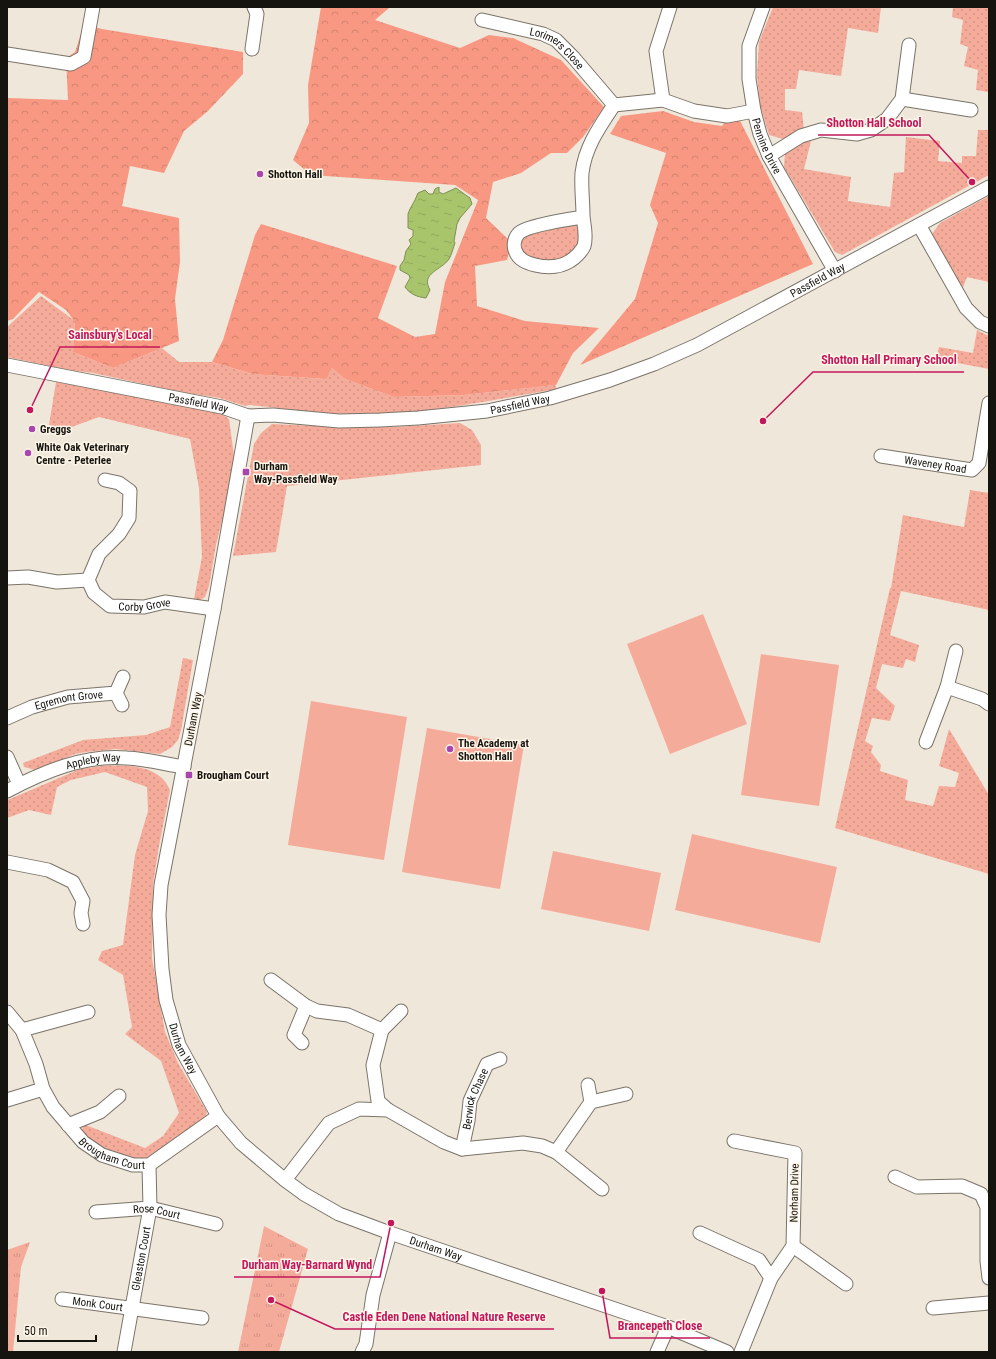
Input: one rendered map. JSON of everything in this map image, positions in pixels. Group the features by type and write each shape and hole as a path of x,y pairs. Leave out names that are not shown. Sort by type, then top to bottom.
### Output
{"street":[{"path":"7,54 70,64 84,57 93,7"},
{"path":"252,49 257,14 254,7"},
{"path":"663,100 656,51 670,7"},
{"name":"Pennine Drive","path":"763,7 749,46 749,79 754,111 760,134 769,156 835,271"},
{"name":"Lorimers Close","path":"482,20 543,34 556,40 573,57 614,105"},
{"path":"769,156 801,136 821,130 857,134 871,130 887,119 902,100 909,45"},
{"path":"583,217 532,227 520,232 514,240 514,250 521,260 536,265 549,267 562,266 574,259 584,247 586,235 583,217 582,174 586,154 597,130 614,105 663,100 694,111 727,116 754,111"},
{"path":"902,100 972,110"},
{"name":"Passfield Way","path":"7,364 222,407 248,416 273,415 339,420 380,420 418,418 487,410 550,398 646,367 697,345 989,187"},
{"path":"919,226 966,308 980,322 989,326"},
{"name":"Waveney Road","path":"881,456 972,470 980,463 989,406"},
{"name":"Durham Way","path":"248,416 214,609 161,885 159,914 162,969 166,1000 179,1045 218,1116 241,1143 284,1180 304,1194 339,1214 390,1233 668,1327 727,1352"},
{"path":"7,578 28,577 57,582 88,580 99,554 118,534 129,518 130,491 118,483 104,480"},
{"name":"Corby Grove","path":"88,580 94,593 110,606 144,607 165,602 214,609"},
{"path":"926,742 947,687 956,651"},
{"name":"Egremont Grove","path":"7,718 32,707 68,697 119,699 123,678"},
{"path":"947,687 982,698 989,704"},
{"path":"7,757 19,784"},
{"name":"Appleby Way","path":"7,791 19,784 64,766 98,759 126,758 184,767"},
{"path":"7,862 48,870 73,882 82,901 81,913 83,924"},
{"path":"271,980 306,1006 317,1011 348,1015 382,1030 401,1011"},
{"path":"302,1043 294,1035 306,1006"},
{"name":"Brougham Court","path":"7,1012 22,1030 36,1064 43,1089 53,1107 83,1142 102,1155 133,1165 149,1165 218,1116"},
{"path":"22,1030 88,1012"},
{"name":"Berwick Chase","path":"382,1030 373,1065 378,1101 388,1110 444,1142 462,1148 523,1143 542,1146 556,1152 602,1188"},
{"name":"Berwick Chase","path":"462,1148 468,1122 470,1101 487,1064 500,1059"},
{"path":"588,1085 592,1102"},
{"path":"7,1100 43,1089"},
{"path":"556,1152 592,1102 626,1094"},
{"path":"68,1126 100,1112 119,1096"},
{"name":"Berwick Chase","path":"284,1180 329,1123 359,1109 388,1110"},
{"name":"Norham Drive","path":"734,1141 795,1153 793,1246"},
{"name":"Gleaston Court","path":"124,1352 150,1208 149,1165"},
{"path":"896,1177 917,1187 962,1186 981,1194 987,1207 987,1261 989,1278"},
{"name":"Rose Court","path":"96,1212 150,1208 216,1224"},
{"path":"362,1352 366,1344 373,1295 390,1233"},
{"path":"700,1233 759,1260 771,1278"},
{"path":"741,1352 771,1278 793,1246 846,1284"},
{"name":"Monk Court","path":"62,1299 202,1318"},
{"path":"933,1308 989,1303"},
{"path":"658,1352 668,1327"}],"green space":[{"path":"321,7 392,7 375,20 460,48 489,35 513,38 561,60 604,107 583,137 567,153 551,153 521,173 493,182 486,218 511,242 507,260 475,266 477,306 525,321 599,328 573,353 556,385 464,395 394,397 345,379 332,368 326,379 252,374 212,362 223,340 255,235 261,224 397,266 378,318 415,337 435,334 445,282 478,200 455,185 311,175 293,160 309,123 308,85"},
{"path":"773,7 881,7 878,33 848,28 841,76 799,70 796,89 785,89 785,110 802,112 804,130 783,139 769,135 760,105 757,75 759,42"},
{"path":"953,7 989,7 989,92 976,90 978,70 964,66 968,47 960,44 963,20 952,17"},
{"path":"84,24 102,29 243,52 243,74 208,111 184,131 164,173 130,166 122,206 179,218 180,262 175,299 179,341 113,368 73,352 75,322 66,310 39,292 13,319 7,321 7,98 68,100 66,58 75,52"},
{"path":"734,109 813,264 580,365 635,299 658,223 650,205 666,153 610,134 621,116 663,111 694,122 722,126"},
{"path":"978,130 989,130 989,175 842,255 835,252 784,167 785,152 798,143 811,141 804,169 851,177 848,201 890,207 894,173 904,172 906,137 940,141 938,161 962,163 962,156 976,156"},
{"path":"989,196 989,282 967,277 962,290 932,234 940,223"},
{"path":"576,224 580,234 580,242 565,259 547,261 537,260 524,255 521,244 524,234"},
{"path":"41,296 75,321 73,352 113,368 162,348 179,362 212,362 251,374 325,379 332,368 345,379 394,397 464,395 555,385 557,389 457,406 380,414 329,413 249,405 245,406 220,398 181,392 93,373 69,370 7,357 7,327"},
{"path":"977,330 989,336 989,369 936,359 939,347 973,353"},
{"path":"56,382 163,401 220,413 229,419 234,456 228,496 216,545 209,586 205,597 198,601 194,599 202,557 199,488 190,439 99,417 66,429 49,425"},
{"path":"460,423 472,430 481,445 481,465 287,486 276,552 233,556 254,444 261,433 272,424 336,427 396,427"},
{"path":"970,490 989,493 989,610 901,591 890,635 919,645 915,662 906,659 903,668 882,664 876,688 895,706 890,721 872,718 865,741 873,746 871,752 881,765 880,771 908,780 905,800 933,806 939,786 955,787 959,773 939,766 949,729 989,795 989,874 835,828 891,588 903,515 964,527"},
{"path":"703,614 747,724 670,754 627,644"},
{"path":"761,654 839,665 819,806 741,795"},
{"path":"183,658 193,660 181,730 178,740 172,747 160,754 116,749 86,752 75,754 35,770 24,767 23,763 83,740 146,735 170,727"},
{"path":"311,701 407,717 384,860 288,845"},
{"path":"427,728 524,745 500,889 402,872"},
{"path":"102,766 131,766 150,771 165,781 170,790 153,884 152,958 165,1032 178,1063 207,1112 205,1119 149,1159 127,1160 97,1146 82,1134 83,1124 145,1148 163,1136 179,1113 161,1061 125,1034 132,1027 123,975 98,960 102,951 123,945 135,855 148,811 147,787 105,772 71,780 57,787 51,815 29,810 7,818 7,800 80,769"},
{"path":"692,834 837,867 820,943 675,910"},
{"path":"553,851 661,873 649,931 541,909"},
{"path":"264,1226 308,1249 279,1352 238,1352"},
{"path":"30,1242 21,1267 13,1352 7,1352 7,1250"}],"water":[{"path":"439,187 439,192 443,194 456,188 470,198 472,204 457,224 454,241 455,243 449,259 446,263 433,272 428,280 430,290 426,298 409,292 405,287 410,278 409,275 400,270 400,266 404,260 406,251 411,244 409,240 413,236 413,230 408,228 408,214 410,209 418,193 425,190 429,194 433,194 435,189"}],"place":[{"name":"Shotton Hall","path":"260,174"},
{"name":"Shotton Hall School","path":"972,182"},
{"name":"Sainsbury's Local","path":"30,410"},
{"name":"Shotton Hall Primary School","path":"763,421"},
{"name":"Greggs","path":"32,429"},
{"name":"White Oak Veterinary Centre - Peterlee","path":"28,453"},
{"name":"Durham Way-Passfield Way","path":"246,472"},
{"name":"The Academy at Shotton Hall","path":"450,749"},
{"name":"Brougham Court","path":"189,775"},
{"name":"Durham Way-Barnard Wynd","path":"391,1223"},
{"name":"Brancepeth Close","path":"602,1291"},
{"name":"Castle Eden Dene National Nature Reserve","path":"271,1300"}]}
